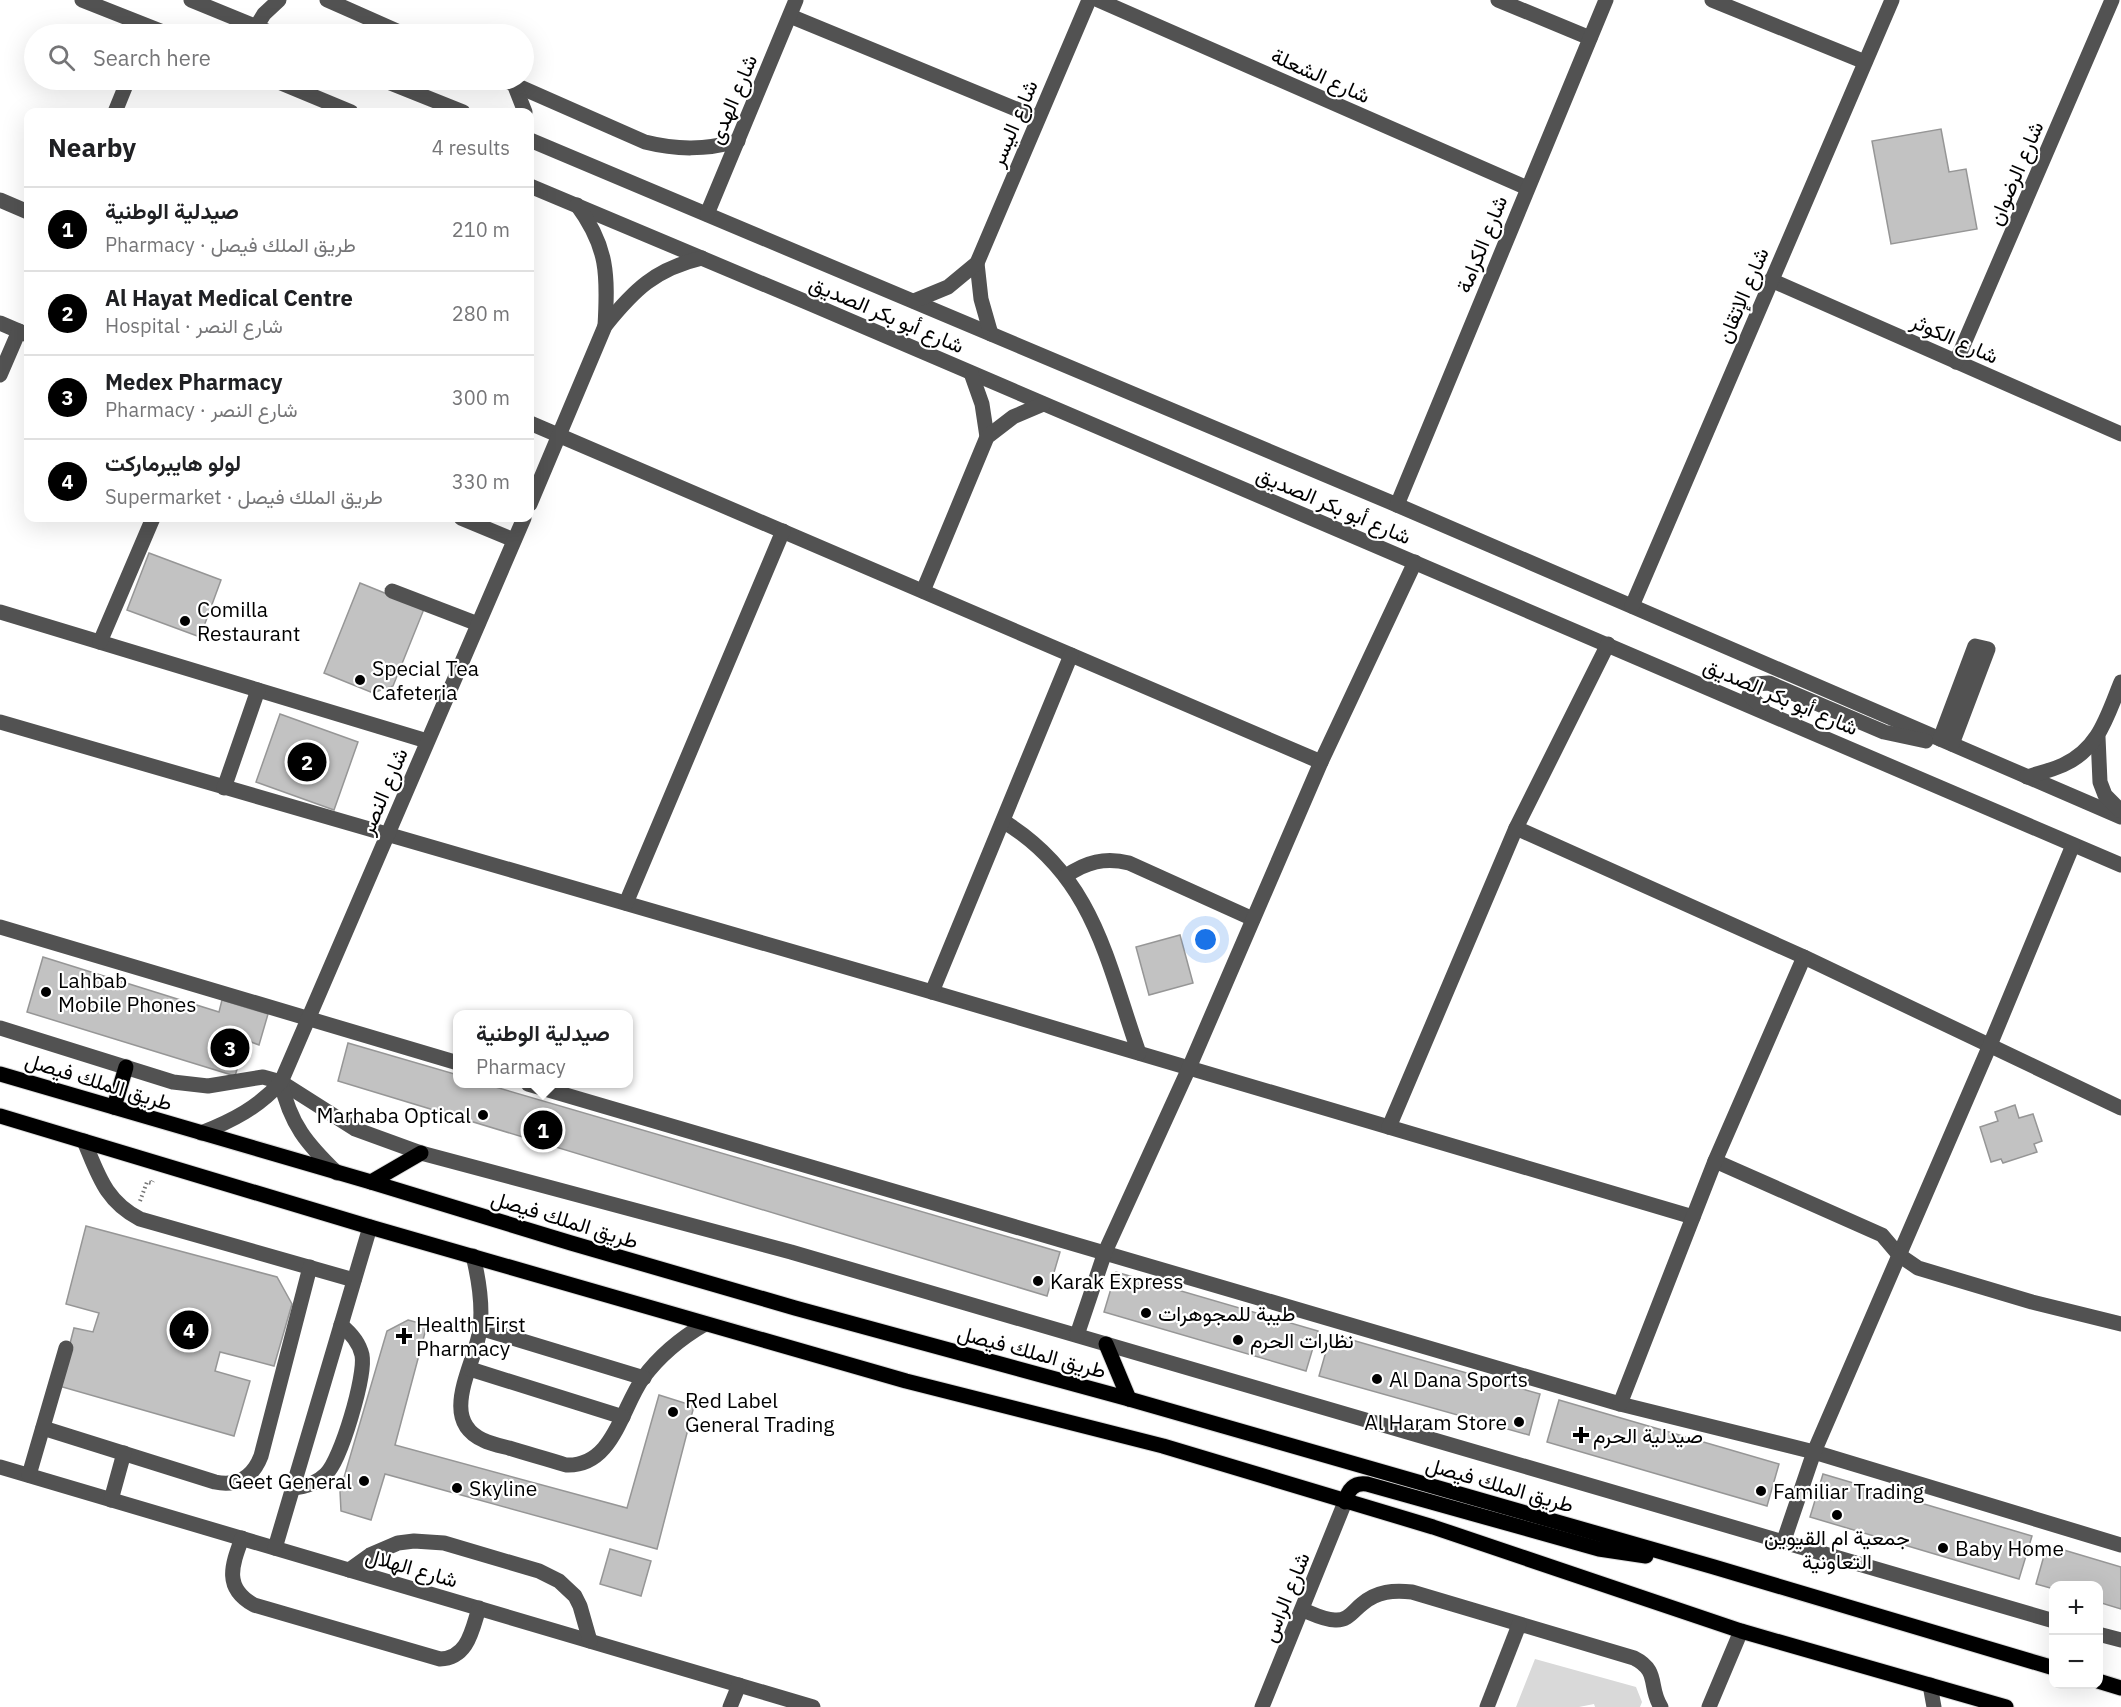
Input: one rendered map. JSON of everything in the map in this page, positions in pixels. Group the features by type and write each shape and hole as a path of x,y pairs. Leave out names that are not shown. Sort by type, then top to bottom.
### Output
{"main road":[{"path":"114,1107 126,1067"},
{"name":"طريق الملك فيصل","path":"0,1074 784,1305 1129,1399 1714,1567 2049,1667"},
{"path":"0,1116 705,1324 906,1381 1163,1446 1433,1527 1742,1631 2006,1707"},
{"path":"371,1182 421,1153"},
{"path":"1106,1344 1129,1399"},
{"path":"1345,1502 1353,1486 1363,1483 1599,1549 1714,1567"},
{"path":"2103,1683 2121,1688"}],"street":[{"path":"82,0 143,24"},
{"path":"191,0 249,24"},
{"path":"258,24 264,14 279,0"},
{"path":"327,0 343,3 384,24"},
{"name":"شارع الهدى","path":"707,214 796,0"},
{"name":"شارع اليسر","path":"914,301 948,287 977,263 1089,0"},
{"name":"شارع الشعلة","path":"1098,0 1527,188"},
{"path":"1498,0 1590,39"},
{"name":"شارع الكرامة","path":"1397,505 1606,0"},
{"path":"1712,0 1865,62"},
{"name":"شارع الإتقان","path":"1632,606 1892,0"},
{"name":"شارع الرضوان","path":"1956,362 2112,0"},
{"path":"789,16 1038,118"},
{"path":"116,108 124,90"},
{"path":"298,90 341,108"},
{"path":"408,90 453,108"},
{"path":"513,90 523,108"},
{"path":"527,90 627,135 654,144 682,149 700,149 738,141"},
{"name":"شارع أبو بكر الصديق","path":"534,142 1397,505 2121,817"},
{"name":"شارع أبو بكر الصديق","path":"534,188 1608,644 2121,865"},
{"path":"0,200 24,210"},
{"path":"577,204 597,237 603,255 607,293 605,327"},
{"path":"534,494 605,327 624,302 651,278 667,269 702,258"},
{"name":"شارع اليسر","path":"977,263 981,299 991,334"},
{"name":"شارع الكوثر","path":"1772,280 2121,434"},
{"path":"0,323 24,333 0,375"},
{"path":"971,373 982,404 987,437"},
{"path":"922,591 987,437 1013,417 1043,404"},
{"path":"534,425 1321,762"},
{"path":"100,642 151,522"},
{"path":"470,522 514,540"},
{"name":"شارع النصر","path":"201,1133 250,1110 281,1082 522,522"},
{"path":"626,903 783,531"},
{"path":"1077,1335 1105,1252 1189,1068 1321,762 1415,562"},
{"path":"392,591 478,624"},
{"path":"0,612 427,741"},
{"path":"1389,1127 1516,828 1608,644"},
{"path":"1975,646 1988,649 1951,744 1975,646"},
{"path":"932,992 1071,655"},
{"path":"2027,777 2063,765 2079,756 2098,737 2121,682"},
{"path":"1767,713 1749,695 1755,684 1769,683 1884,732 1951,744"},
{"path":"224,788 258,690"},
{"path":"0,722 932,992 1693,1217"},
{"path":"2098,737 2100,782 2106,795 2121,811"},
{"path":"1003,821 1037,845 1066,876 1089,912 1139,1053"},
{"path":"1516,828 1804,957 2121,1108"},
{"path":"1783,1543 1814,1452 1990,1046 2073,845"},
{"path":"1066,876 1092,862 1107,860 1129,862 1253,919"},
{"path":"0,927 453,1062"},
{"path":"1620,1404 1715,1161 1804,957"},
{"path":"0,1028 173,1082 190,1085 223,1084 264,1077 281,1082 355,1129 421,1153 792,1252 2049,1621"},
{"path":"281,1082 289,1112 296,1126 315,1152 337,1173"},
{"path":"545,1088 1620,1404 1814,1452 2121,1545"},
{"path":"84,1141 103,1186 114,1201 128,1213 140,1219 354,1280"},
{"path":"1715,1161 1882,1235 1899,1255 1918,1268 2032,1302 2121,1324"},
{"path":"275,1548 370,1227"},
{"path":"473,1256 480,1285 480,1328 470,1369 462,1389 460,1409 468,1428 484,1441 567,1465 583,1464 598,1457 644,1378 671,1347 705,1324"},
{"path":"43,1428 223,1484 240,1481 254,1471 261,1456 310,1268"},
{"path":"293,1488 320,1480 333,1466 360,1382 362,1355 354,1338 341,1325"},
{"path":"480,1328 644,1378"},
{"path":"29,1476 66,1348"},
{"path":"470,1369 623,1417"},
{"path":"111,1500 124,1454"},
{"name":"شارع الهلال","path":"0,1467 813,1707"},
{"name":"شارع الراس","path":"1263,1707 1345,1502"},
{"path":"242,1538 232,1572 236,1589 246,1601 276,1611 433,1657 447,1659 465,1648 479,1608"},
{"path":"349,1570 370,1555 398,1543 422,1541 444,1543 539,1571 559,1581 574,1596 580,1606 590,1641"},
{"path":"1303,1610 1329,1620 1342,1619 1349,1616 1370,1598 1389,1591 1400,1591 1634,1658 1650,1670 1661,1707"},
{"path":"1487,1707 1519,1625"},
{"path":"1709,1707 1742,1631"},
{"path":"2102,1635 2121,1640"},
{"path":"730,1707 739,1685"},
{"path":"1930,1685 1934,1707"}],"path":[{"path":"128,1213 141,1200 147,1182 153,1183 157,1162"}],"shaded area":[{"path":"1535,1659 1636,1687 1642,1702 1640,1707 1595,1707 1594,1704 1579,1707 1516,1707"}],"building":[{"path":"1941,129 1949,172 1966,169 1977,229 1891,244 1872,141"},
{"path":"149,553 221,580 200,637 127,610"},
{"path":"360,583 424,609 393,686 373,693 324,673"},
{"path":"280,714 358,742 334,810 256,782"},
{"path":"1180,935 1193,983 1149,995 1136,947"},
{"path":"43,957 219,1012 222,1000 268,1014 259,1045 246,1040 235,1076 27,1012"},
{"path":"348,1043 453,1074 453,1088 499,1088 1060,1252 1047,1296 338,1081"},
{"path":"2015,1105 2019,1118 2033,1114 2042,1141 2034,1144 2037,1152 2003,1163 2001,1159 1991,1162 1980,1127 1998,1121 1995,1112"},
{"path":"86,1226 277,1277 292,1304 274,1366 220,1352 215,1371 250,1381 234,1436 59,1386 74,1328 93,1332 99,1313 66,1304"},
{"path":"1116,1272 1318,1331 1306,1371 1104,1312"},
{"path":"408,1320 427,1325 395,1445 627,1508 659,1395 694,1406 657,1549 385,1474 371,1520 341,1511 340,1491 387,1331"},
{"path":"1331,1334 1540,1394 1529,1435 1319,1376"},
{"path":"1559,1400 1779,1464 1767,1506 1547,1442"},
{"path":"1823,1474 2032,1536 2019,1579 1810,1517"},
{"path":"2047,1545 2121,1567 2121,1609 2103,1604 2103,1581 2049,1581 2049,1588 2036,1584"},
{"path":"610,1549 651,1561 641,1596 600,1584"}],"place":[{"name":"Comilla Restaurant","path":"185,621"},
{"name":"Special Tea Cafeteria","path":"360,680"},
{"name":"Al Hayat Medical Centre","path":"307,762"},
{"name":"Lahbab Mobile Phones","path":"46,992"},
{"name":"Medex Pharmacy","path":"230,1048"},
{"name":"Marhaba Optical","path":"483,1115"},
{"name":"صيدلية الوطنية","path":"543,1130"},
{"name":"Karak Express","path":"1038,1281"},
{"name":"طيبة للمجوهرات","path":"1146,1313"},
{"name":"لولو هايبرماركت","path":"189,1330"},
{"name":"Health First Pharmacy","path":"404,1336"},
{"name":"نظارات الحرم","path":"1238,1340"},
{"name":"Al Dana Sports","path":"1377,1379"},
{"name":"Red Label General Trading","path":"673,1412"},
{"name":"Al Haram Store","path":"1519,1422"},
{"name":"صيدلية الحرم","path":"1581,1435"},
{"name":"Geet General","path":"364,1481"},
{"name":"Skyline","path":"457,1488"},
{"name":"Familiar Trading","path":"1761,1491"},
{"name":"جمعية ام القيوين التعاونية","path":"1837,1515"},
{"name":"Baby Home","path":"1943,1548"}]}
